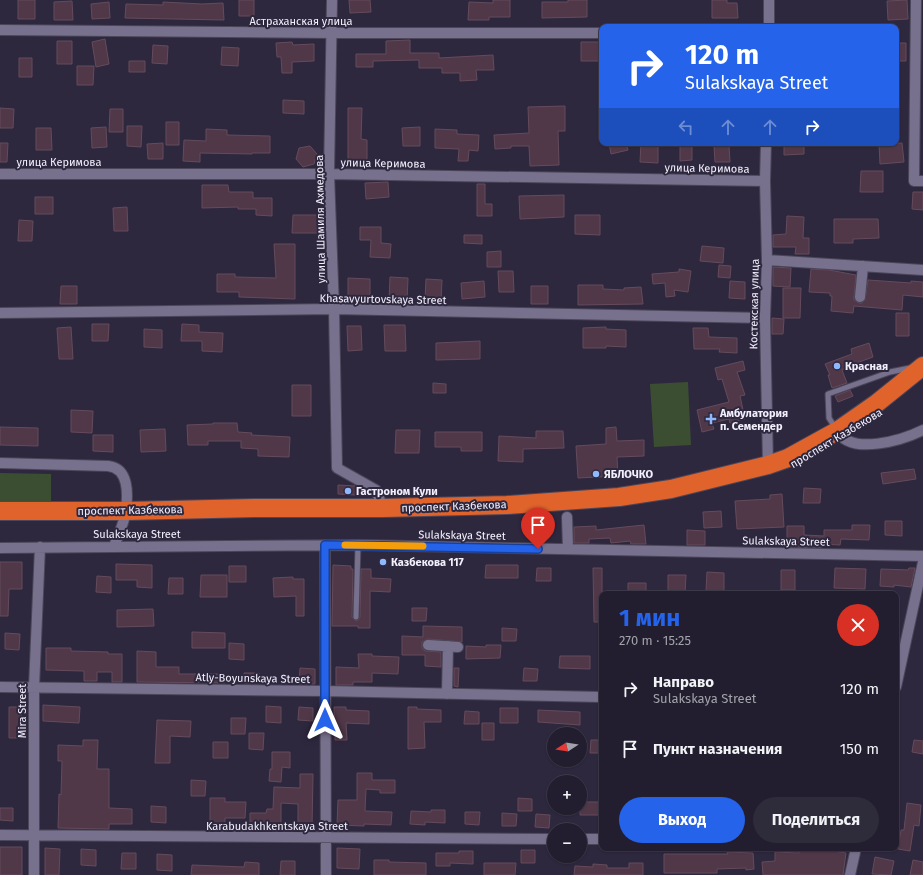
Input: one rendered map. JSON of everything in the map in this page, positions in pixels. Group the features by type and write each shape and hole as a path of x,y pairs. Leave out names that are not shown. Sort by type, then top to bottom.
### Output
{"highway":[{"name":"проспект Казбекова","path":"0,511 125,515 384,518 508,515 621,505 672,497 721,487 791,467 839,435 923,365"},
{"name":"проспект Казбекова","path":"0,518 125,515 254,508 383,508 507,505 619,497 671,489 768,465 788,458 839,435 882,412 923,379"}],"street":[{"name":"улица Шамиля Ахмедова","path":"332,0 330,174 337,468 376,490 383,508"},
{"path":"769,0 769,24"},
{"path":"916,0 914,181 923,181"},
{"name":"Астраханская улица","path":"0,30 332,33 599,32"},
{"name":"Костекская улица","path":"766,146 765,181 767,260 765,318 768,465"},
{"name":"улица Керимова","path":"0,174 330,174 765,181"},
{"path":"767,260 923,270"},
{"path":"860,297 863,266"},
{"name":"Khasavyurtovskaya Street","path":"0,313 334,309 765,318"},
{"path":"839,435 858,444 876,444 898,440 923,430"},
{"path":"0,463 113,467 121,472 126,483 125,515 114,546"},
{"path":"567,517 568,549"},
{"path":"325,545 326,875"},
{"name":"Sulakskaya Street","path":"0,548 358,545 923,556"},
{"name":"Mira Street","path":"34,875 34,687 40,547"},
{"path":"900,650 923,562"},
{"path":"428,645 453,646 447,694"},
{"name":"Atly-Boyunskaya Street","path":"0,687 325,691 599,697"},
{"name":"Karabudakhkentskaya Street","path":"0,835 547,839"},
{"path":"587,839 599,839"},
{"path":"850,875 855,851"}],"lane":[{"path":"839,435 829,418 828,394 890,372 923,365"},
{"path":"356,617 358,545"}],"green space":[{"path":"688,382 691,445 654,447 650,384"},
{"path":"0,473 51,474 51,503 0,503"}],"building":[{"path":"18,0 35,0 35,19 18,19"},
{"path":"239,0 254,0 254,16 239,16"},
{"path":"349,0 370,0 371,12 350,13"},
{"path":"493,0 510,0 510,17 489,17 489,20 468,20 469,2 493,3"},
{"path":"568,0 587,0 587,17 542,18 542,2 568,2"},
{"path":"712,0 727,0 727,3 737,3 738,18 712,18"},
{"path":"907,0 908,19 888,20 887,1"},
{"path":"72,1 73,20 54,20 54,2"},
{"path":"109,2 110,18 92,19 91,4"},
{"path":"163,2 202,4 223,3 224,20 125,18 126,4 163,5"},
{"path":"105,39 109,64 96,67 92,42"},
{"path":"410,40 410,53 439,53 439,58 493,55 494,70 476,70 477,80 460,81 460,73 442,73 442,68 419,68 419,60 373,61 373,67 356,67 356,54 386,54 386,41"},
{"path":"57,41 72,41 72,64 57,64"},
{"path":"292,42 293,45 314,44 314,61 292,62 292,73 282,73 281,57 277,57 276,43"},
{"path":"581,42 599,42 599,61 581,61"},
{"path":"899,43 906,43 906,61 899,61"},
{"path":"153,45 168,46 167,64 152,63"},
{"path":"222,47 239,48 238,66 221,65"},
{"path":"19,58 32,58 32,77 19,77"},
{"path":"129,61 145,61 145,72 129,72"},
{"path":"77,66 94,66 93,85 77,85"},
{"path":"283,100 304,101 304,114 283,113"},
{"path":"565,106 565,131 558,131 559,165 530,166 529,146 511,146 511,148 495,149 494,135 529,133 528,107"},
{"path":"0,108 14,109 13,128 0,128"},
{"path":"348,108 362,108 361,139 367,140 367,161 348,161"},
{"path":"110,109 123,109 123,132 109,132"},
{"path":"166,122 179,122 179,145 166,145"},
{"path":"127,126 142,126 141,147 127,146"},
{"path":"106,127 107,147 92,148 91,128"},
{"path":"420,127 420,146 403,146 402,128"},
{"path":"36,128 51,128 52,150 36,150"},
{"path":"206,129 227,130 227,135 270,136 270,153 200,153 200,162 183,161 184,140 206,141"},
{"path":"435,129 457,130 457,134 479,135 478,151 469,150 468,161 458,161 459,149 435,148"},
{"path":"0,143 8,143 7,162 0,162"},
{"path":"163,143 163,159 148,159 147,144"},
{"path":"899,143 902,143 904,162 880,164 879,146 899,146"},
{"path":"310,146 317,154 314,164 303,167 296,159 299,148"},
{"path":"610,146 627,146 628,150 611,154"},
{"path":"641,146 658,146 658,163 640,162"},
{"path":"680,146 692,146 692,160 680,161"},
{"path":"714,146 729,146 730,162 715,162"},
{"path":"784,146 804,146 804,154 784,155"},
{"path":"861,171 883,171 883,192 860,192"},
{"path":"388,182 389,197 366,199 365,183"},
{"path":"477,184 485,184 485,204 492,204 492,216 477,216"},
{"path":"202,185 228,185 229,192 253,192 253,198 272,198 272,216 256,215 256,209 238,209 238,207 202,208"},
{"path":"913,192 923,192 923,210 912,209"},
{"path":"564,195 564,217 520,219 519,196"},
{"path":"35,197 53,197 53,214 35,214"},
{"path":"127,207 128,231 114,231 113,208"},
{"path":"293,215 317,215 317,233 292,233"},
{"path":"575,215 600,215 600,235 575,234"},
{"path":"787,216 804,217 803,238 809,238 809,254 795,254 796,247 773,247 773,235 786,234"},
{"path":"834,219 878,219 879,238 853,239 853,243 834,243"},
{"path":"19,220 33,221 32,241 18,241"},
{"path":"360,227 381,227 381,243 391,244 390,258 370,257 371,240 360,240"},
{"path":"464,235 482,235 482,244 464,243"},
{"path":"274,244 295,244 295,299 239,297 239,292 217,292 217,274 235,274 235,277 276,278"},
{"path":"702,246 724,248 723,263 700,261"},
{"path":"501,251 501,267 487,267 487,252"},
{"path":"719,265 731,266 730,278 718,277"},
{"path":"773,267 791,268 790,287 773,286"},
{"path":"679,269 691,271 688,292 674,290 675,296 666,297 665,283 653,284 652,274 679,272"},
{"path":"811,269 829,270 856,275 854,300 859,303 862,303 865,300 868,280 911,283 911,281 923,282 923,297 903,295 902,310 854,306 853,313 831,311 832,296 830,296 830,293 809,292"},
{"path":"498,271 513,271 514,292 499,292"},
{"path":"390,277 408,278 407,301 389,300"},
{"path":"348,278 370,279 370,301 348,301"},
{"path":"426,279 442,280 441,301 425,300"},
{"path":"484,281 485,297 462,299 461,283"},
{"path":"730,281 745,282 745,299 729,298"},
{"path":"578,285 603,285 603,289 624,290 624,288 641,287 643,304 578,305"},
{"path":"61,286 77,286 77,304 60,304"},
{"path":"531,286 548,286 548,304 531,304"},
{"path":"783,288 801,288 800,318 783,318"},
{"path":"896,313 909,313 909,336 896,336"},
{"path":"772,318 784,319 783,334 772,334"},
{"path":"92,324 109,324 108,341 92,341"},
{"path":"182,324 199,325 199,332 223,333 222,352 202,351 202,341 181,341"},
{"path":"384,325 405,325 406,351 385,351"},
{"path":"347,326 361,326 362,350 348,351"},
{"path":"71,327 73,359 59,359 57,328"},
{"path":"606,327 606,329 626,330 626,347 606,346 606,348 583,348 583,328"},
{"path":"693,328 708,328 709,337 737,338 737,353 719,352 720,349 694,349"},
{"path":"144,329 162,330 162,348 144,347"},
{"path":"480,341 480,359 436,360 436,343"},
{"path":"869,343 873,357 848,366 842,370 847,383 832,388 828,375 830,375 825,364 852,354 851,349"},
{"path":"743,361 745,370 737,372 745,395 740,396 745,419 730,423 729,419 712,423 714,429 702,432 697,410 729,402 722,379 718,380 715,368"},
{"path":"433,383 446,384 446,393 433,393"},
{"path":"292,385 311,385 311,416 292,416"},
{"path":"850,390 853,396 838,402 835,396"},
{"path":"71,410 93,411 92,433 71,432"},
{"path":"237,423 238,432 252,433 251,435 290,437 289,457 258,456 258,449 241,448 241,441 208,441 208,445 188,445 187,425"},
{"path":"0,427 38,428 38,446 0,445"},
{"path":"616,427 617,441 644,440 644,456 617,457 618,476 578,478 576,446 606,444 606,428"},
{"path":"165,429 166,451 141,452 140,430"},
{"path":"396,430 420,430 419,453 395,453"},
{"path":"536,431 563,431 564,448 523,449 523,462 498,461 499,436 536,438"},
{"path":"435,432 482,432 482,451 461,451 461,447 435,447"},
{"path":"93,435 113,435 113,452 93,451"},
{"path":"914,469 916,479 883,484 881,473"},
{"path":"338,485 356,486 355,495 338,494"},
{"path":"804,488 821,489 820,503 803,503"},
{"path":"782,494 784,527 737,529 735,501 770,499 770,495"},
{"path":"721,511 722,527 704,528 703,512"},
{"path":"885,521 902,521 902,536 885,535"},
{"path":"644,525 646,544 631,544 630,541 611,543 610,538 589,539 589,543 574,543 574,527 596,526 596,530"},
{"path":"852,525 870,525 869,540 841,539 840,545 822,544 822,548 787,547 787,526 804,526 804,535 824,536 824,530 852,530"},
{"path":"687,530 705,531 705,545 687,545"},
{"path":"0,562 22,562 22,589 9,589 8,616 0,616"},
{"path":"116,564 152,565 152,588 137,587 137,580 116,580"},
{"path":"333,565 351,566 351,569 353,569 352,617 356,621 360,617 361,569 371,569 371,578 391,579 390,592 370,591 370,628 358,628 358,626 332,626"},
{"path":"486,565 518,565 518,578 485,578"},
{"path":"229,566 246,566 246,582 229,582"},
{"path":"537,568 551,568 551,581 536,581"},
{"path":"593,568 602,568 602,591 599,591 599,622 594,622"},
{"path":"835,568 866,569 865,589 834,588"},
{"path":"909,568 915,568 911,587 894,585 894,587 880,586 881,569 908,570"},
{"path":"781,570 795,570 795,590 781,590"},
{"path":"707,572 724,573 724,591 706,591"},
{"path":"201,575 227,575 227,597 200,597"},
{"path":"668,575 686,575 685,591 668,591"},
{"path":"97,576 111,577 111,593 96,592"},
{"path":"293,577 293,579 304,579 304,616 296,616 296,596 274,597 273,578"},
{"path":"169,578 183,578 183,594 168,594"},
{"path":"628,583 646,583 646,591 628,591"},
{"path":"412,608 427,608 426,621 412,621"},
{"path":"153,609 154,626 117,627 117,610"},
{"path":"423,626 462,627 462,642 428,639 422,642 422,648 425,651 441,652 441,667 425,666 425,655 402,655 402,636 423,637"},
{"path":"502,628 517,629 516,641 502,641"},
{"path":"192,632 225,633 225,648 192,648"},
{"path":"5,633 20,634 19,650 5,649"},
{"path":"229,643 244,644 244,660 229,659"},
{"path":"486,645 501,645 500,658 466,659 466,646 486,647"},
{"path":"46,648 71,648 71,651 122,654 122,682 112,682 112,672 97,672 97,681 84,681 84,671 46,670"},
{"path":"137,651 156,652 156,667 179,667 179,674 225,674 225,683 137,682"},
{"path":"358,654 399,657 398,674 372,673 372,682 353,682 353,685 336,685 336,667 359,668"},
{"path":"560,656 590,656 590,669 559,668"},
{"path":"300,668 315,669 315,684 299,684"},
{"path":"454,668 459,668 458,687 454,686"},
{"path":"524,668 538,669 537,681 523,681"},
{"path":"244,673 259,673 259,684 244,684"},
{"path":"43,705 80,707 79,723 43,721"},
{"path":"266,706 281,707 281,723 266,722"},
{"path":"9,707 21,707 22,738 9,738"},
{"path":"299,707 313,708 313,721 298,720"},
{"path":"334,707 346,707 346,710 369,711 369,724 346,723 347,740 335,740"},
{"path":"408,707 441,710 441,722 424,722 425,748 408,749"},
{"path":"500,708 518,708 518,723 500,723"},
{"path":"538,710 580,712 580,725 538,722"},
{"path":"465,711 479,712 479,724 464,724"},
{"path":"231,718 246,718 245,734 231,734"},
{"path":"157,720 191,721 190,737 170,736 170,763 155,763"},
{"path":"482,723 494,723 494,740 482,740"},
{"path":"249,733 264,733 263,750 249,749"},
{"path":"83,740 98,740 97,769 109,769 109,808 132,809 132,824 109,824 109,829 58,828 62,761 58,761 58,745 83,746"},
{"path":"591,740 599,740 599,753 590,753"},
{"path":"914,740 923,741 923,754 912,752"},
{"path":"213,742 228,742 228,758 213,758"},
{"path":"272,752 290,752 290,768 282,767 281,782 269,781 270,769 272,769"},
{"path":"357,773 372,773 372,780 395,780 395,793 380,793 380,790 366,789 365,811 392,812 391,825 337,825 338,800 357,800"},
{"path":"300,774 313,774 312,827 298,827 298,804 281,803 281,825 250,826 250,813 266,813 267,809 273,809 274,787 300,788"},
{"path":"191,780 206,781 205,796 191,796"},
{"path":"210,798 225,798 225,802 246,802 245,818 225,818 225,826 210,826"},
{"path":"518,798 532,799 532,811 518,811"},
{"path":"587,802 599,802 599,815 587,815"},
{"path":"907,803 921,805 919,826 914,825 910,851 899,849 901,830 904,830"},
{"path":"151,806 166,807 166,823 151,822"},
{"path":"0,808 13,808 13,821 0,820"},
{"path":"431,810 445,810 445,823 425,822 425,825 410,824 411,811 431,812"},
{"path":"465,812 480,812 479,825 465,824"},
{"path":"502,813 517,814 516,826 502,826"},
{"path":"536,814 550,815 549,823 547,823 547,828 535,827"},
{"path":"0,847 22,847 22,875 0,875"},
{"path":"45,848 60,849 59,875 45,875"},
{"path":"337,848 360,849 359,869 337,868"},
{"path":"81,849 96,850 96,866 81,865"},
{"path":"521,850 535,850 535,863 521,863"},
{"path":"459,851 473,851 473,864 450,863 450,866 436,866 436,853 459,853"},
{"path":"799,851 834,851 846,853 843,875 763,875 762,862 775,861 775,852 799,853"},
{"path":"727,852 753,853 754,869 717,869 717,873 664,873 664,854 728,854"},
{"path":"122,853 136,853 136,869 121,869"},
{"path":"157,854 172,855 172,871 157,870"},
{"path":"875,857 894,861 891,875 872,874"},
{"path":"374,860 426,863 426,875 374,875"},
{"path":"913,860 923,862 923,875 910,875"},
{"path":"281,861 295,861 295,875 280,875"},
{"path":"245,862 259,863 259,875 191,875 192,865 244,867"},
{"path":"484,863 516,863 515,875 484,875"},
{"path":"629,863 643,863 643,875 574,875 575,866 593,867 593,864 607,865 607,868 629,868"}],"slow traffic":[{"path":"345,545 423,546"}],"place":[{"name":"Красная","path":"837,366"},
{"name":"Амбулатория п. Семендер","path":"711,419"},
{"name":"ЯБЛОЧКО","path":"596,474"},
{"name":"Гастроном Кули","path":"348,491"},
{"name":"Казбекова 117","path":"383,562"}],"route":[{"path":"325,720 325,545 538,549"}]}
